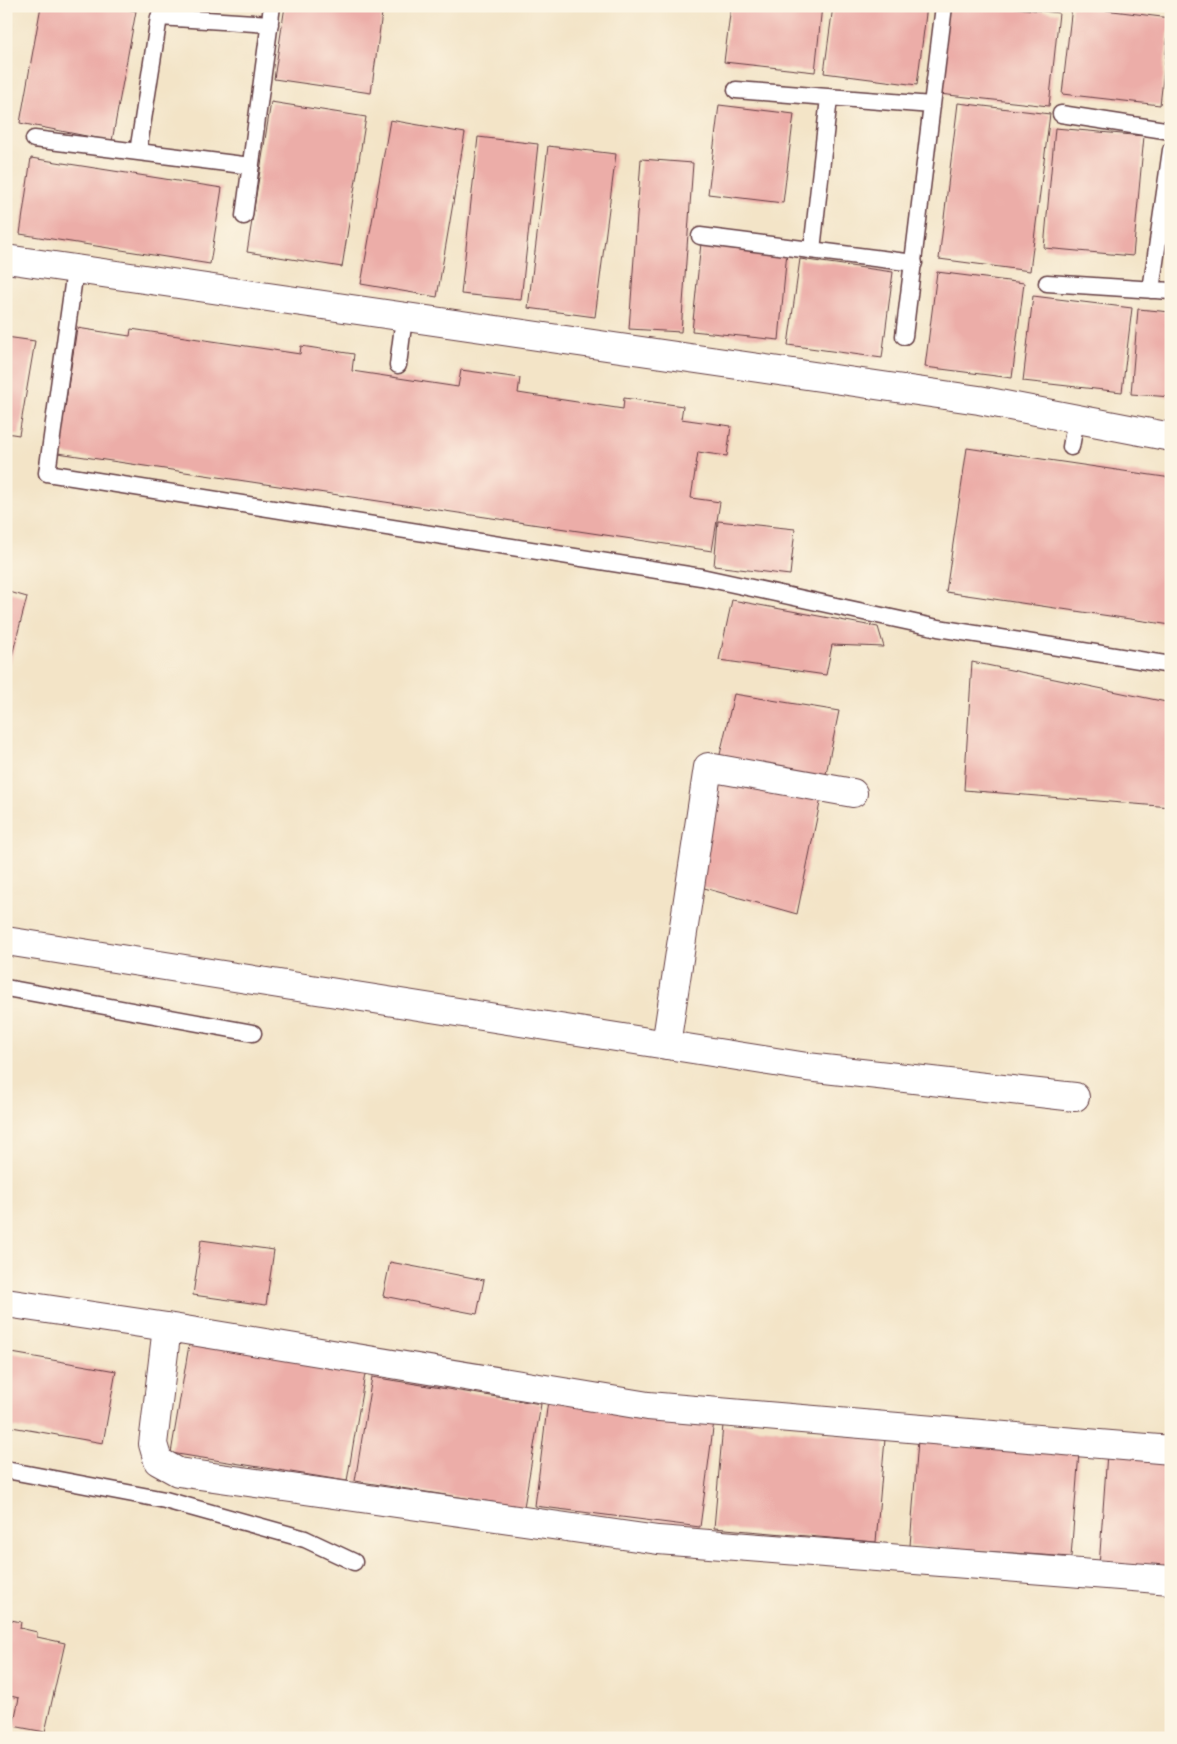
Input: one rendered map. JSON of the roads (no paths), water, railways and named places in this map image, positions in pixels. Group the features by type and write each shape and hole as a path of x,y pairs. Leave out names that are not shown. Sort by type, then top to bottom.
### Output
{"street":[{"path":"6,259 980,400 1171,437"},
{"path":"666,1045 708,767 853,793"},
{"path":"6,941 807,1067 1075,1096"},
{"path":"6,1304 167,1327 648,1406 1171,1450"},
{"path":"167,1327 153,1444 158,1462 178,1472 658,1540 1171,1580"}],"lane":[{"path":"244,216 272,6"},
{"path":"904,336 944,6"},
{"path":"138,152 159,17 270,24"},
{"path":"736,90 932,105"},
{"path":"812,250 830,98"},
{"path":"1061,114 1171,131"},
{"path":"34,139 251,166"},
{"path":"1151,290 1171,150"},
{"path":"700,236 914,263"},
{"path":"75,270 46,473 701,577 938,628 1171,665"},
{"path":"1047,282 1171,291"},
{"path":"398,365 404,318"},
{"path":"1071,447 1076,419"},
{"path":"6,988 254,1033"},
{"path":"6,1470 165,1500 305,1538 354,1562"}]}
